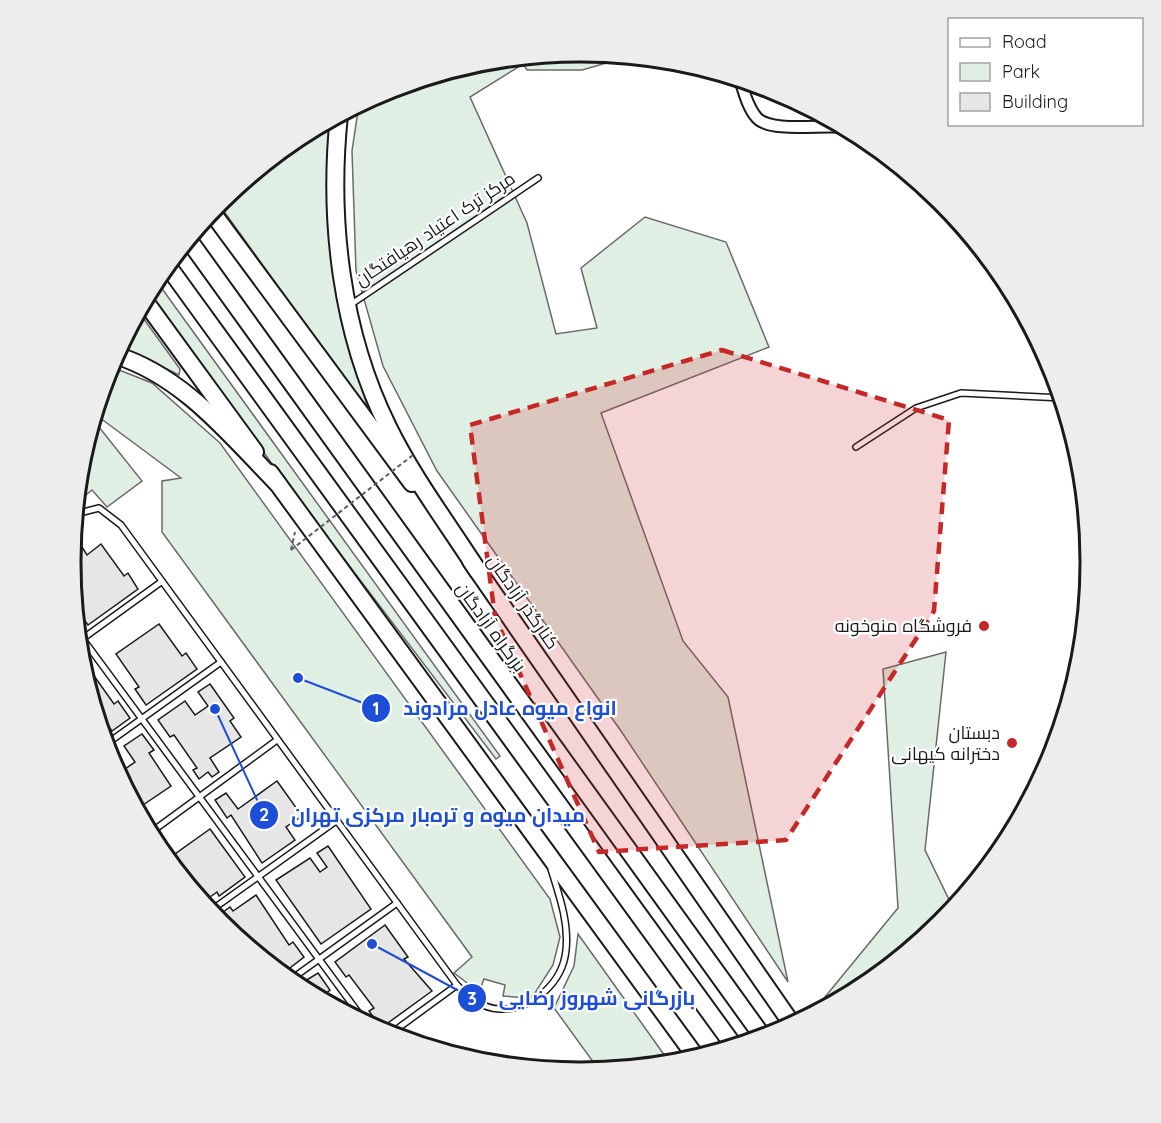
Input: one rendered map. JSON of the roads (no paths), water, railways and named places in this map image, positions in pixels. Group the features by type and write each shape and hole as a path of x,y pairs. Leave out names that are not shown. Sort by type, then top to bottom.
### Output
{"main road":[{"path":"338,124 334,196 336,231 349,306 367,376 389,429 478,571"},
{"name":"کنارگذر آزادگان","path":"217,219 478,571 787,1017"},
{"name":"بزرگراه آزادگان","path":"193,246 757,1029"},
{"path":"173,273 729,1039"},
{"path":"149,307 690,1049"},
{"path":"124,358 144,366 178,387 207,411 277,483"}],"street":[{"path":"743,89 750,109 758,120 771,126 824,124"}],"lane":[{"name":"مرکز ترک اعتیاد رهیافتگان","path":"349,306 538,178"},
{"path":"856,447 916,408 961,393 1053,398"},
{"path":"84,512 99,508 121,525 457,985 481,1004 500,1009 532,1001 556,980 566,951 565,925 561,900 544,851"},
{"path":"86,635 161,582"},
{"path":"89,651 355,1008"},
{"path":"114,739 221,662"},
{"path":"157,828 277,740"},
{"path":"218,905 336,821"},
{"path":"299,974 397,903"},
{"path":"399,1027 457,985"}],"place":[{"name":"فروشگاه منوخونه","path":"984,626"},
{"name":"انواع میوه عادل مرادوند","path":"298,678"},
{"name":"میدان میوه و تره‌بار مرکزی تهران","path":"215,709"},
{"name":"دبستان دخترانه کیهانی","path":"1012,743"},
{"name":"بازرگانی شهروز رضایی","path":"372,944"}]}
